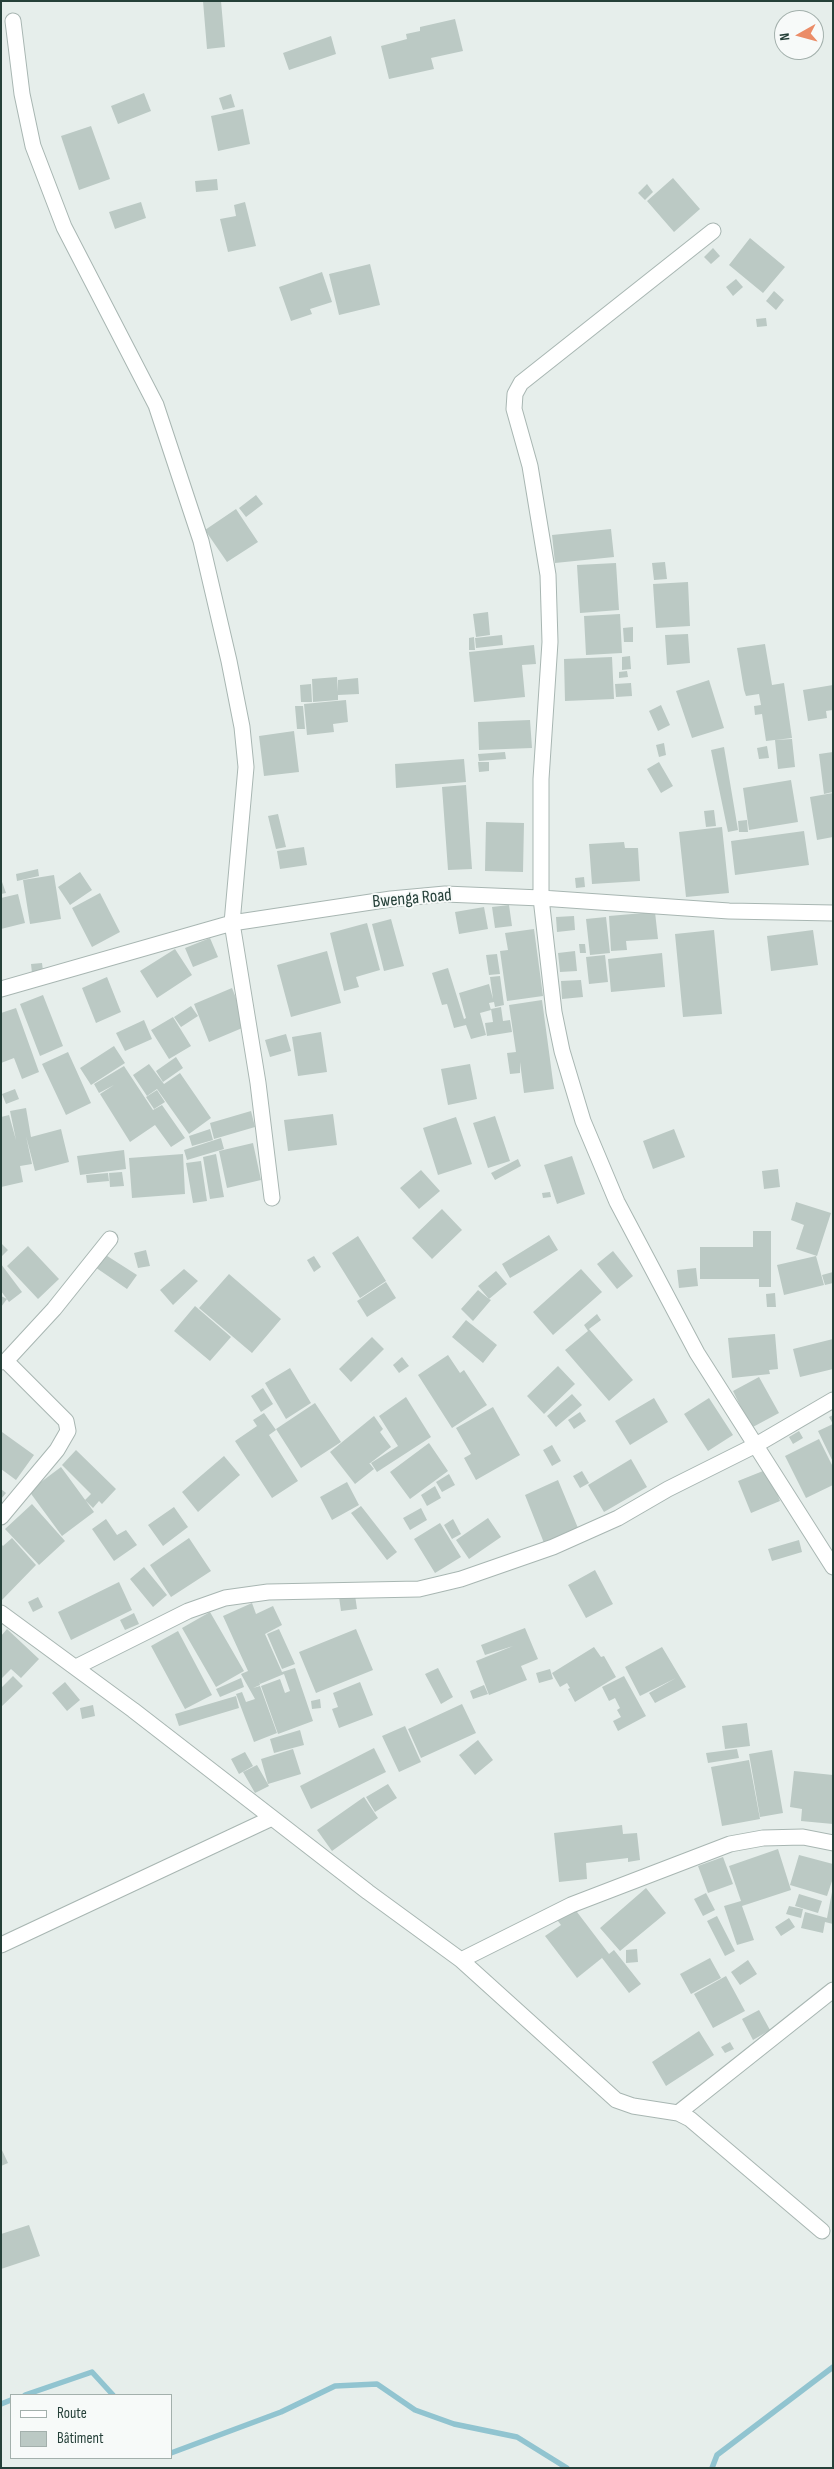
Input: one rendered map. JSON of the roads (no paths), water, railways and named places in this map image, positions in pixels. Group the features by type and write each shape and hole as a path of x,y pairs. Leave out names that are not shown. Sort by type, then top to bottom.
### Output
{"street":[{"path":"14,21 22,94 33,146 64,226 156,405 203,550 229,661 242,727 245,757 243,807 232,924 260,1099 272,1198"},
{"path":"713,231 521,383 515,394 514,409 530,466 548,575 550,642 541,779 541,898 554,1012 562,1051 584,1121 617,1202 658,1284 696,1353 833,1567"},
{"name":"Bwenga Road","path":"1,989 232,924 391,899 436,894 541,898 728,910 833,913"},
{"path":"1,1517 57,1450 68,1431 66,1421 4,1361 54,1309 110,1239"},
{"path":"76,1667 188,1612 225,1598 268,1592 419,1589 461,1579 554,1547 618,1518 668,1489 756,1445 833,1400"},
{"path":"1,1613 76,1667 461,1960 616,2100 633,2106 678,2113 690,2119 822,2231"},
{"path":"1,1945 272,1818"},
{"path":"461,1960 571,1905 730,1844 763,1838 803,1837 833,1842"},
{"path":"678,2113 833,1990"}],"waterway":[{"path":"712,2468 717,2455 833,2367"},
{"path":"28,2394 92,2372 112,2394"},
{"path":"172,2453 281,2412 335,2386 377,2384 415,2410 454,2424 517,2437 567,2468"},
{"path":"1,2404 10,2400"}]}
